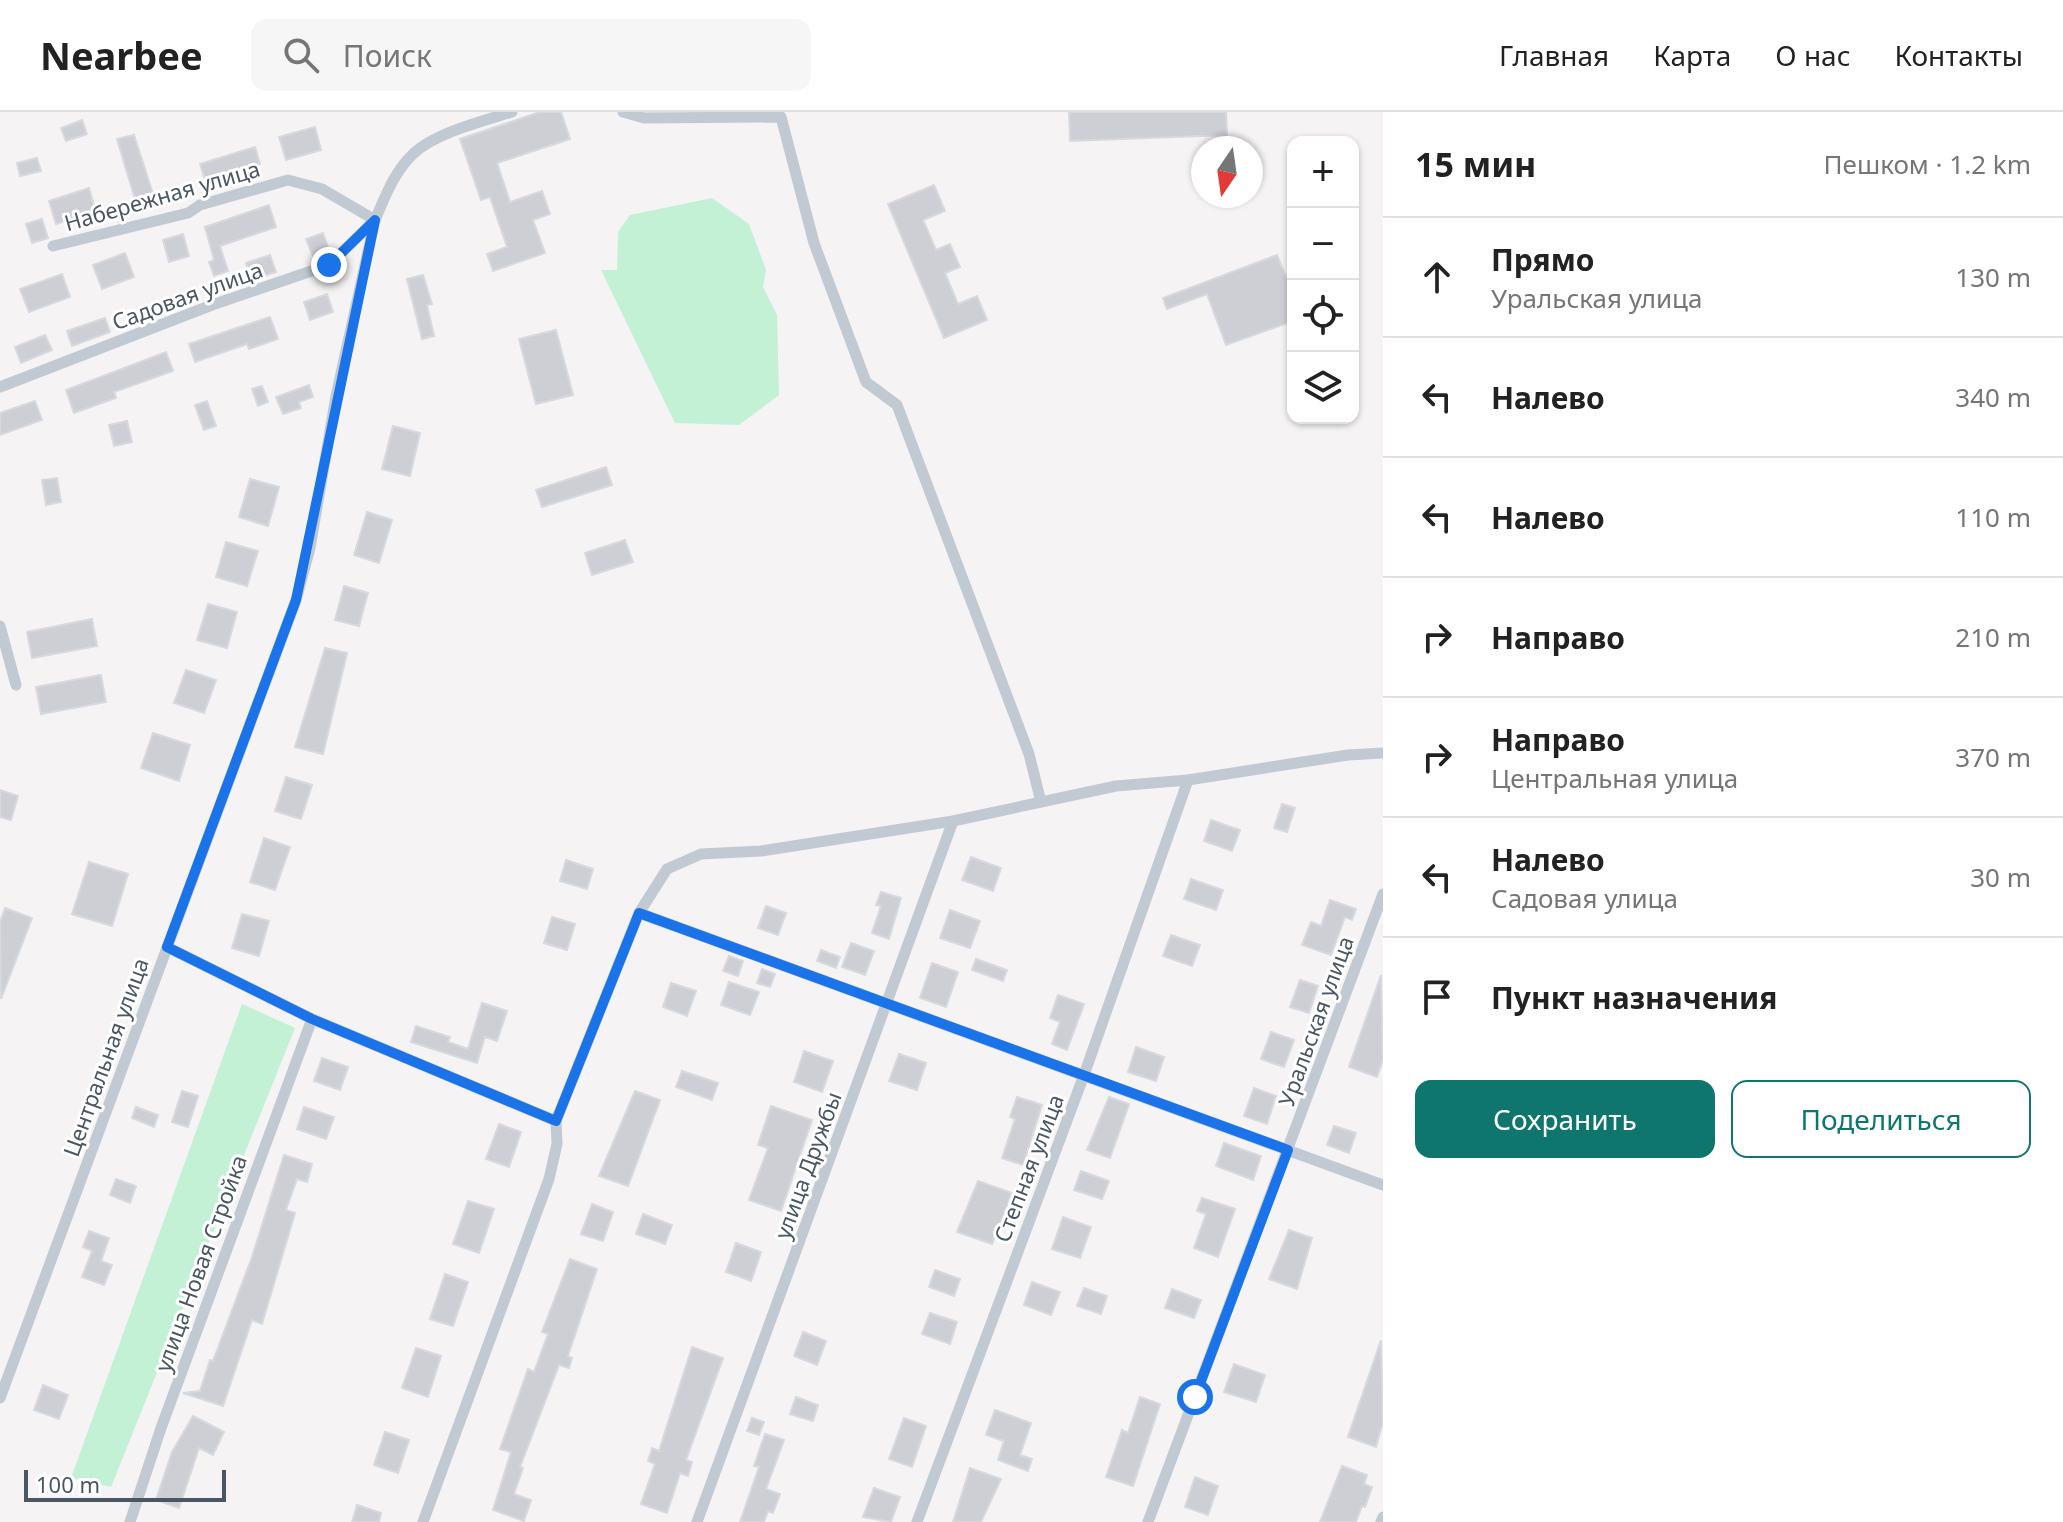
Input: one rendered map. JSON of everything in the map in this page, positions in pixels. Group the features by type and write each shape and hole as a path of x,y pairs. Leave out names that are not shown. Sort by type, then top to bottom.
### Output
{"street":[{"path":"375,220 392,181 414,152 465,126 512,112"},
{"path":"623,112 644,118 781,117 814,243 866,382 897,405 1029,754 1041,802"},
{"name":"Набережная улица","path":"53,246 188,213 200,205 288,180 322,189 375,220"},
{"name":"Садовая улица","path":"0,387 212,305 329,265 375,220"},
{"name":"Центральная улица","path":"0,1398 296,600 375,220"},
{"path":"0,626 16,685"},
{"path":"423,1522 549,1179 557,1144 556,1121 639,913 667,869 701,854 761,851 953,821 1116,786 1188,780 1348,755 1383,753"},
{"name":"Степная улица","path":"917,1522 1084,1075 1188,780"},
{"name":"улица Дружбы","path":"697,1522 953,821"},
{"name":"Уральская улица","path":"1148,1522 1383,894"},
{"path":"639,913 1383,1185"},
{"path":"167,947 312,1019 556,1121"},
{"name":"улица Новая Стройка","path":"130,1522 161,1428 312,1019"}],"green space":[{"path":"712,198 749,224 766,270 763,287 777,315 779,395 739,425 675,423 601,270 617,270 618,232 630,215"},
{"path":"242,1004 295,1028 111,1487 71,1478"}],"building":[{"path":"540,112 561,112 570,139 497,163 510,202 542,191 550,214 533,220 545,253 493,271 487,254 507,247 490,197 481,200 460,139"},
{"path":"1069,112 1226,112 1227,135 1070,141"},
{"path":"82,120 87,134 66,141 61,128"},
{"path":"315,127 321,150 286,160 279,137"},
{"path":"134,135 156,203 138,209 117,139"},
{"path":"255,147 260,164 205,180 200,164"},
{"path":"37,158 41,171 20,176 17,163"},
{"path":"934,185 945,211 923,220 936,250 950,244 960,267 945,273 958,304 977,296 987,320 944,338 888,204"},
{"path":"89,188 96,212 56,224 49,201"},
{"path":"269,205 276,227 220,246 228,271 214,276 209,262 214,260 205,227"},
{"path":"42,219 48,238 32,243 26,224"},
{"path":"323,233 329,250 313,256 306,239"},
{"path":"183,234 189,256 169,262 163,240"},
{"path":"125,253 134,277 102,289 93,265"},
{"path":"270,255 276,272 251,280 246,263"},
{"path":"1277,255 1287,277 1287,323 1226,345 1207,294 1167,309 1163,298"},
{"path":"62,274 70,297 29,312 20,289"},
{"path":"423,275 432,304 427,305 434,336 422,339 407,279"},
{"path":"327,294 333,312 310,320 304,302"},
{"path":"270,317 278,339 249,349 247,344 195,362 189,344"},
{"path":"105,318 110,332 72,346 67,331"},
{"path":"556,330 573,395 536,404 519,339"},
{"path":"45,335 52,350 21,363 15,347"},
{"path":"166,352 173,371 114,392 116,398 74,413 66,390"},
{"path":"309,385 313,397 299,402 301,408 283,414 276,397"},
{"path":"262,386 268,402 258,406 252,389"},
{"path":"35,401 42,420 0,435 0,413"},
{"path":"207,401 216,426 204,430 195,405"},
{"path":"127,421 132,442 114,446 109,425"},
{"path":"393,426 420,433 410,476 382,469"},
{"path":"606,467 612,485 542,507 536,490"},
{"path":"57,478 61,502 46,505 42,480"},
{"path":"250,479 279,487 268,526 239,517"},
{"path":"367,512 392,520 379,563 354,555"},
{"path":"625,540 633,562 592,575 585,553"},
{"path":"226,542 258,551 247,586 216,577"},
{"path":"344,586 368,593 359,626 335,620"},
{"path":"208,604 237,612 227,648 197,640"},
{"path":"92,619 97,646 32,658 27,632"},
{"path":"325,648 347,653 323,754 295,747"},
{"path":"186,670 216,680 204,713 174,703"},
{"path":"101,675 106,702 41,714 36,687"},
{"path":"153,733 190,745 179,781 141,768"},
{"path":"286,777 312,785 301,819 275,811"},
{"path":"0,790 18,796 11,820 0,817"},
{"path":"1282,804 1295,808 1287,832 1274,828"},
{"path":"1211,820 1240,830 1232,851 1204,841"},
{"path":"264,838 290,847 275,890 250,882"},
{"path":"971,857 1001,868 993,891 962,880"},
{"path":"566,860 593,869 587,889 560,881"},
{"path":"89,862 128,874 112,926 72,914"},
{"path":"1191,879 1223,890 1216,910 1184,899"},
{"path":"881,892 901,898 889,939 872,933 881,906 876,905"},
{"path":"1330,900 1356,909 1352,920 1345,917 1331,955 1302,945 1311,922 1321,926"},
{"path":"766,906 786,913 778,935 758,928"},
{"path":"5,908 32,918 1,999 0,922"},
{"path":"950,910 980,921 970,948 940,938"},
{"path":"242,914 269,921 259,956 232,948"},
{"path":"552,917 575,924 567,950 544,943"},
{"path":"1171,935 1200,945 1192,966 1163,956"},
{"path":"851,943 874,951 865,975 842,967"},
{"path":"821,950 840,957 836,968 817,961"},
{"path":"729,956 743,961 738,976 723,971"},
{"path":"976,959 1007,970 1003,981 972,970"},
{"path":"932,963 958,972 946,1007 920,998"},
{"path":"762,969 775,974 770,987 757,983"},
{"path":"1381,975 1383,1060 1377,1077 1349,1067"},
{"path":"1300,980 1318,986 1309,1013 1290,1007"},
{"path":"729,982 759,992 750,1015 721,1005"},
{"path":"671,983 696,991 687,1016 663,1007"},
{"path":"1058,995 1084,1004 1067,1050 1052,1044 1060,1022 1050,1018"},
{"path":"482,1003 507,1011 497,1041 485,1037 477,1063 411,1042 416,1026 450,1037 448,1042 468,1049"},
{"path":"1271,1032 1294,1040 1284,1067 1261,1059"},
{"path":"1136,1047 1164,1057 1156,1081 1128,1072"},
{"path":"804,1051 833,1061 822,1092 794,1082"},
{"path":"899,1054 926,1063 917,1090 889,1081"},
{"path":"322,1058 348,1067 340,1090 314,1081"},
{"path":"682,1071 718,1083 712,1100 676,1087"},
{"path":"1254,1088 1276,1096 1267,1124 1244,1116"},
{"path":"182,1091 198,1096 188,1127 172,1122"},
{"path":"635,1091 660,1100 628,1186 599,1176"},
{"path":"1017,1097 1042,1105 1023,1165 1002,1158 1015,1119 1010,1117"},
{"path":"1109,1097 1129,1104 1110,1158 1087,1150"},
{"path":"771,1106 812,1120 781,1211 749,1200 768,1148 758,1145"},
{"path":"136,1107 158,1115 154,1127 132,1118"},
{"path":"304,1107 334,1117 326,1139 297,1129"},
{"path":"499,1124 521,1132 509,1167 486,1159"},
{"path":"1334,1126 1356,1133 1349,1153 1327,1145"},
{"path":"1224,1143 1261,1156 1253,1180 1216,1166"},
{"path":"284,1155 312,1164 307,1182 297,1179 286,1210 295,1213 262,1324 252,1320 223,1406 183,1393 200,1391 210,1360 213,1361 252,1257"},
{"path":"1081,1171 1109,1181 1102,1199 1074,1190"},
{"path":"116,1179 136,1186 130,1203 110,1195"},
{"path":"978,1181 1012,1193 992,1244 957,1232"},
{"path":"1202,1198 1235,1209 1218,1257 1194,1248 1206,1214 1197,1211"},
{"path":"468,1201 494,1209 479,1253 453,1244"},
{"path":"592,1204 613,1212 603,1241 581,1234"},
{"path":"643,1214 672,1225 665,1244 636,1234"},
{"path":"1063,1217 1091,1227 1080,1258 1052,1249"},
{"path":"1289,1230 1312,1238 1297,1289 1269,1279"},
{"path":"89,1231 109,1238 101,1261 112,1265 104,1285 82,1277 92,1251 83,1247"},
{"path":"736,1243 761,1252 751,1281 726,1272"},
{"path":"570,1259 597,1269 568,1356 572,1358 569,1368 559,1365 520,1467 523,1468 514,1494 531,1500 524,1521 493,1510 511,1452 500,1449 528,1369 534,1372 548,1334 542,1332"},
{"path":"935,1270 960,1279 954,1296 929,1287"},
{"path":"445,1274 468,1282 453,1326 430,1319"},
{"path":"1032,1282 1060,1292 1051,1315 1024,1305"},
{"path":"1084,1288 1107,1296 1101,1314 1077,1306"},
{"path":"1172,1289 1201,1300 1194,1318 1165,1308"},
{"path":"930,1313 957,1322 950,1344 922,1334"},
{"path":"803,1332 826,1341 817,1365 794,1356"},
{"path":"1381,1340 1383,1422 1376,1447 1348,1437"},
{"path":"692,1347 723,1358 686,1460 692,1462 688,1476 680,1473 667,1513 641,1504 655,1464 648,1461 652,1448 659,1451"},
{"path":"416,1348 441,1356 428,1397 402,1388"},
{"path":"1234,1364 1265,1375 1256,1402 1224,1392"},
{"path":"43,1385 68,1395 59,1419 34,1410"},
{"path":"796,1397 818,1405 813,1421 790,1414"},
{"path":"1140,1397 1160,1404 1133,1486 1106,1477 1122,1430 1128,1433"},
{"path":"995,1410 1031,1423 1020,1455 1032,1459 1028,1471 998,1460 1004,1441 986,1435"},
{"path":"193,1416 224,1432 213,1455 199,1448 179,1508 156,1500 172,1452"},
{"path":"752,1418 764,1422 759,1435 747,1431"},
{"path":"904,1418 926,1426 912,1467 889,1459"},
{"path":"385,1432 409,1440 398,1473 374,1465"},
{"path":"765,1434 784,1440 766,1489 780,1494 773,1513 768,1511 764,1522 740,1522 759,1467 754,1466"},
{"path":"1342,1466 1367,1475 1364,1484 1372,1487 1365,1507 1362,1506 1356,1522 1320,1522"},
{"path":"970,1468 1001,1479 981,1522 953,1522"},
{"path":"1195,1477 1218,1486 1208,1515 1185,1507"},
{"path":"874,1488 900,1497 891,1522 863,1517"},
{"path":"357,1505 381,1513 379,1522 352,1522"}],"route":[{"path":"329,265 343,255 375,220 336,396 310,548 296,600 167,947 312,1019 556,1121 639,913 1288,1150 1195,1397"}]}
